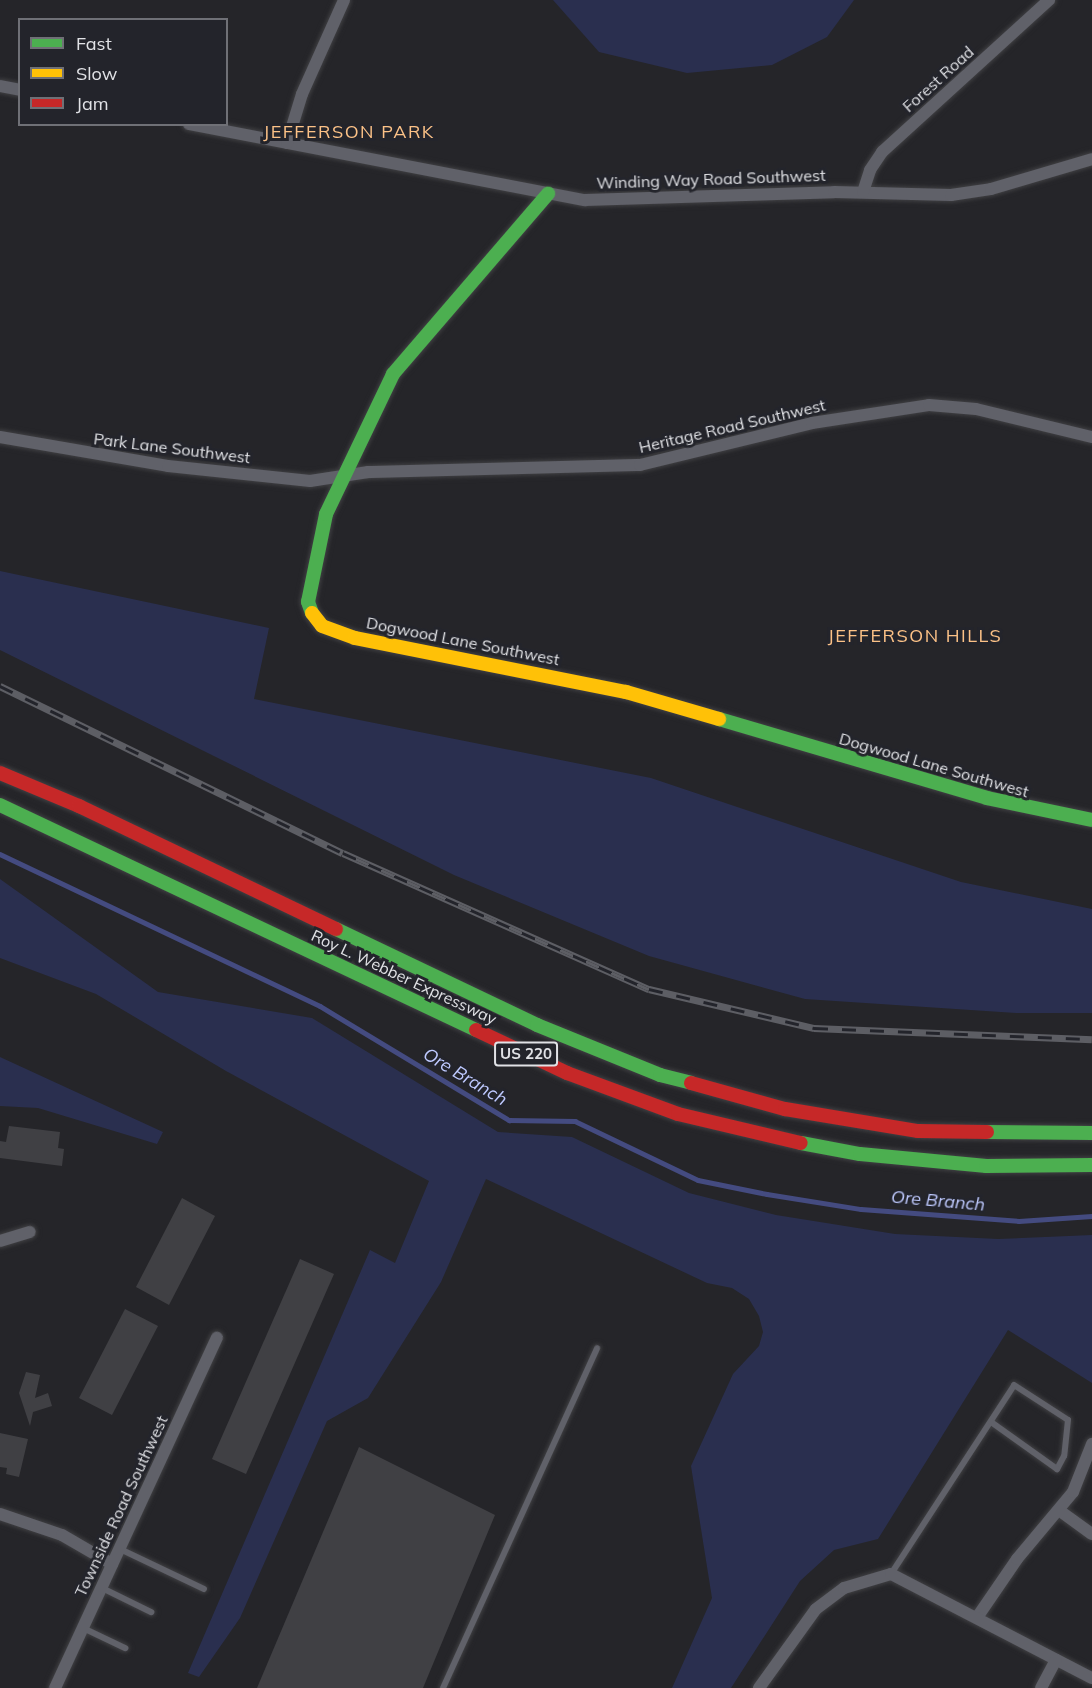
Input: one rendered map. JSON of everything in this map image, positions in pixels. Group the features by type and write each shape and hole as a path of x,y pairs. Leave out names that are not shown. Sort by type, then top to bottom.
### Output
{"main road":[{"name":"Dogwood Lane Southwest","path":"548,194 405,356 340,478 314,557 308,602 313,617 322,626 355,638 626,692 987,798 1092,820"},
{"name":"Roy L. Webber Expressway","path":"0,773 79,806 537,1025 660,1075 786,1109 907,1129 964,1134 1092,1133"},
{"name":"Roy L. Webber Expressway","path":"0,805 567,1073 656,1106 749,1133 860,1154 986,1166 1092,1165"}],"street":[{"path":"287,143 302,94 344,0"},
{"name":"Forest Road","path":"862,192 870,170 882,152 1049,0"},
{"path":"0,86 18,90"},
{"name":"Winding Way Road Southwest","path":"199,126 585,200 640,201 862,192 976,192 1092,159"},
{"name":"Heritage Road Southwest","path":"340,478 368,472 455,468 640,465 812,423 929,405 976,409 1092,437"},
{"name":"Park Lane Southwest","path":"0,437 168,466 310,481 340,478"},
{"path":"0,1241 30,1232"},
{"name":"Townside Road Southwest","path":"56,1688 217,1338"},
{"path":"978,1616 1024,1550 1060,1511 1073,1492 1092,1444"},
{"path":"1060,1511 1092,1533"},
{"path":"0,1514 62,1536 112,1564"},
{"path":"759,1688 816,1609 844,1588 891,1574 978,1616 1092,1678"},
{"path":"1041,1688 1056,1660"}],"lane":[{"path":"443,1688 597,1348"},
{"path":"891,1574 1014,1385 1068,1420 1064,1456 1057,1469 991,1422"},
{"path":"119,1549 204,1589"},
{"path":"101,1588 151,1612"},
{"path":"83,1628 126,1648"}],"shaded area":[{"path":"553,0 854,0 827,37 772,65 687,73 599,52"},
{"path":"0,571 269,628 254,699 651,778 961,882 1092,909 1092,1013 1016,1013 805,999 649,956 454,875 0,650"},
{"path":"0,879 158,992 312,1018 498,1132 572,1137 689,1193 776,1215 895,1234 998,1239 1092,1235 1092,1383 1008,1330 878,1539 834,1550 800,1581 731,1688 672,1688 712,1598 691,1466 733,1374 759,1346 763,1332 759,1316 749,1299 732,1288 707,1283 486,1179 441,1282 368,1398 327,1421 240,1618 199,1677 188,1673 370,1250 395,1263 429,1181 226,1071 96,994 0,958"},
{"path":"0,1057 163,1132 157,1144 38,1108 0,1106"}],"building":[{"path":"9,1126 60,1132 58,1148 64,1149 62,1166 0,1158 0,1141 6,1142"},
{"path":"182,1198 215,1216 169,1305 136,1287"},
{"path":"300,1259 334,1274 246,1474 212,1459"},
{"path":"125,1309 158,1326 112,1415 79,1398"},
{"path":"26,1372 40,1375 35,1398 48,1393 52,1406 33,1412 30,1426 19,1393"},
{"path":"0,1433 28,1439 19,1477 6,1474 7,1468 0,1467"},
{"path":"359,1447 495,1515 423,1688 257,1688"}],"waterway":[{"name":"Ore Branch","path":"0,854 320,1006 509,1120 575,1121 698,1180 767,1194 861,1209 1019,1221 1092,1216"}],"railway":[{"path":"0,686 343,853 649,989 814,1028 1092,1039"}],"traffic: fast":[{"path":"312,613 308,602 326,514 393,374 548,194"},
{"path":"719,719 987,798 1092,820"},
{"path":"0,805 476,1030"},
{"path":"336,929 537,1025 660,1075 691,1083"},
{"path":"987,1132 1092,1133"},
{"path":"801,1143 860,1154 986,1166 1092,1165"}],"traffic: slow":[{"path":"312,613 322,626 355,638 626,692 719,719"}],"traffic: jam":[{"path":"0,773 79,806 336,929"},
{"path":"476,1030 567,1073 678,1114 801,1143"},
{"path":"691,1083 785,1109 918,1131 987,1132"}],"district":[{"name":"JEFFERSON PARK","path":"349,132"},
{"name":"JEFFERSON HILLS","path":"915,636"}]}
